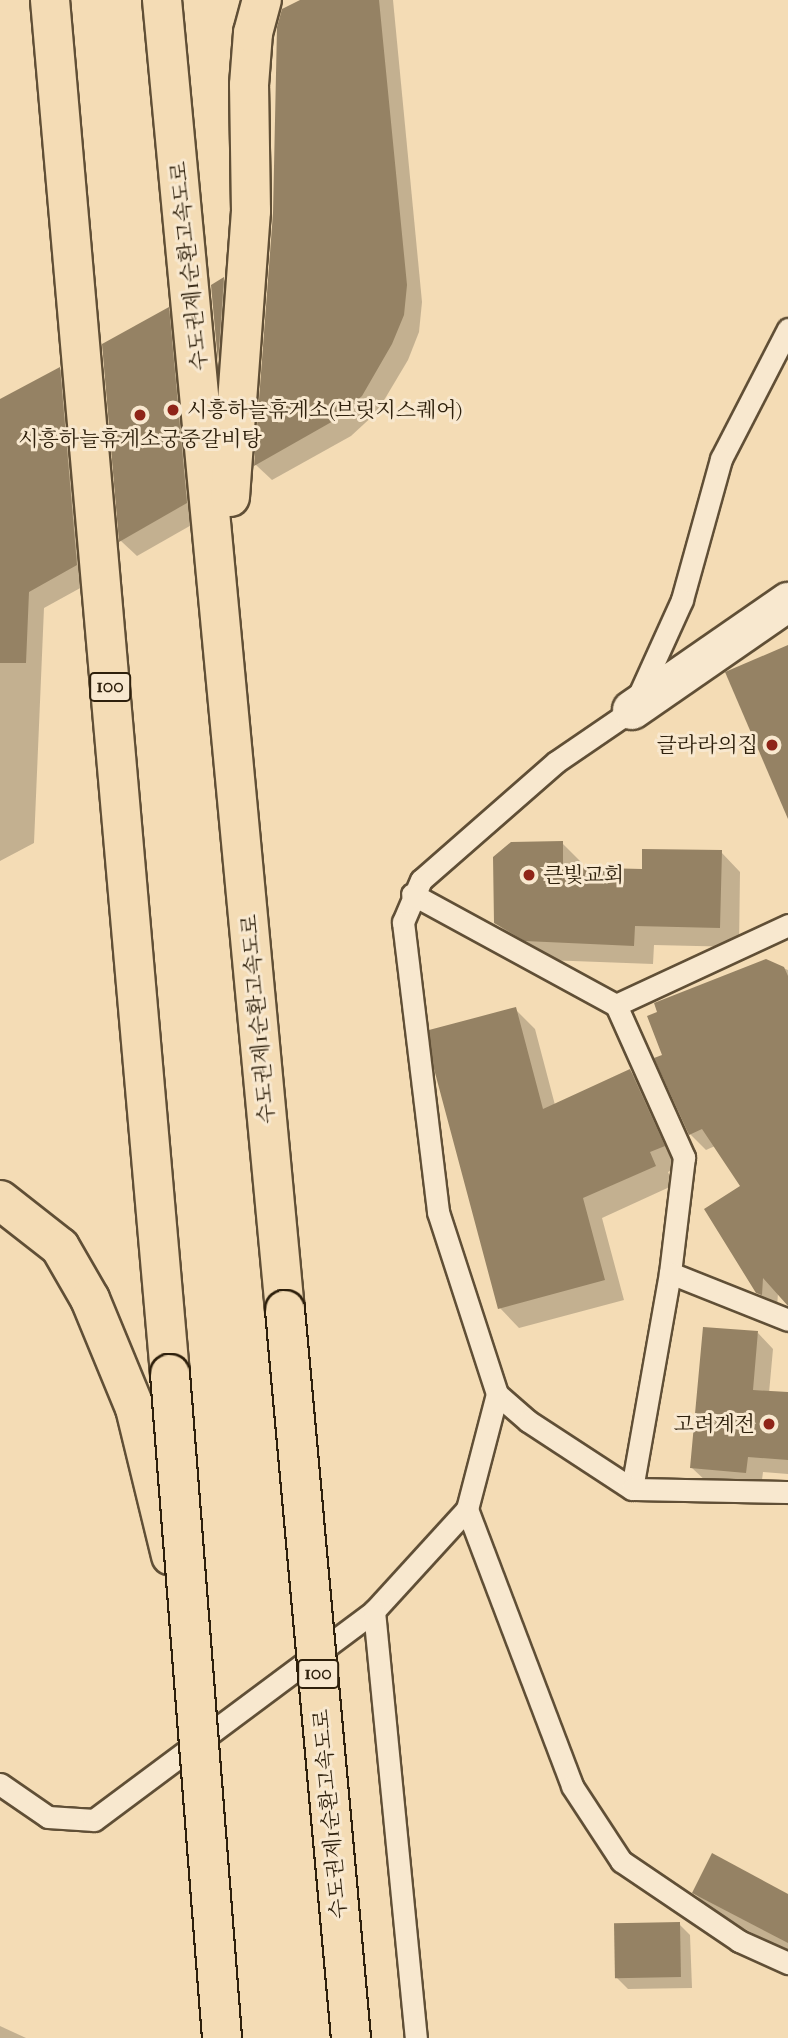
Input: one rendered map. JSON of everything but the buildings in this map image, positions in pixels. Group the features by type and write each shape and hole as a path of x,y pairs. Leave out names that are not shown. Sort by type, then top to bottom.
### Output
{"highway":[{"name":"100","path":"50,0 170,1374 191,1672 222,2038"},
{"name":"수도권제1순환고속도로","path":"162,0 222,611 351,2038"},
{"path":"222,611 251,211 249,85 253,33 262,0"},
{"path":"0,1200 60,1247 75,1268 135,1408 162,1509 191,1672"}],"street":[{"path":"632,710 788,602"}],"lane":[{"path":"788,328 721,459 682,600 632,710 556,762 421,880 412,894 402,922 438,1212 498,1394 528,1421 632,1489 788,1492"},
{"path":"412,894 616,1004 684,1157 670,1273 632,1489"},
{"path":"616,1004 788,925"},
{"path":"670,1273 788,1320"},
{"path":"0,1784 48,1817 71,1822 94,1820 374,1611 467,1509 498,1394"},
{"path":"467,1509 572,1786 621,1861 740,1941 788,1963"},
{"path":"374,1611 416,2038"}],"place":[{"name":"시흥하늘휴게소(브릿지스퀘어)","path":"173,410"},
{"name":"시흥하늘휴게소궁중갈비탕","path":"140,415"},
{"name":"글라라의집","path":"772,745"},
{"name":"큰빛교회","path":"529,875"},
{"name":"고려계전","path":"769,1424"}]}
